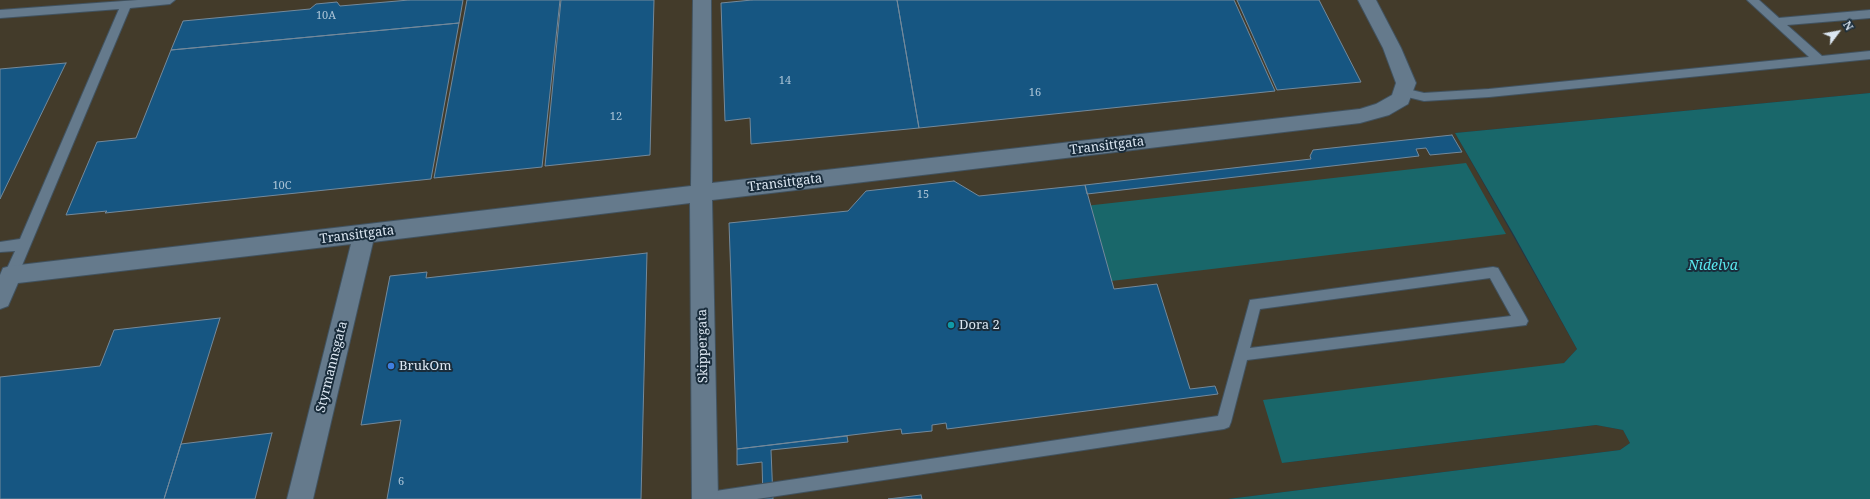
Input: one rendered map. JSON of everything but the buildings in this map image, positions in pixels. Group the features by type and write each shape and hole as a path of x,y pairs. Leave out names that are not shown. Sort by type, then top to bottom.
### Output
{"street":[{"path":"701,193 702,0"},
{"path":"1367,0 1392,48 1406,83 1403,92"},
{"name":"Transittgata","path":"12,275 1360,116 1382,110 1401,99 1403,92"},
{"name":"Skippergata","path":"701,193 705,499"},
{"name":"Styrmannsgata","path":"300,499 364,234"},
{"path":"0,299 12,275"}],"lane":[{"path":"0,14 126,5 170,0"},
{"path":"1752,0 1819,60"},
{"path":"12,275 126,5"},
{"path":"1777,22 1870,14"},
{"path":"1403,92 1424,97 1489,93 1870,55"},
{"path":"0,247 25,244"},
{"path":"709,499 1224,422 1255,304 1493,272 1521,321 1242,355"}],"shaded area":[{"path":"0,0 1870,0 1870,93 1455,133 1577,349 1564,363 1282,463 1596,425 1623,430 1630,443 1620,450 1228,499 0,499"}],"water":[{"name":"Nidelva","path":"1870,93 1870,499 1228,499 1620,450 1630,443 1623,430 1596,425 1282,463 1263,400 1564,363 1577,349 1514,235 1455,133"},
{"path":"1466,163 1506,234 901,306 890,228"}],"place":[{"name":"Dora 2","path":"951,325"},
{"name":"BrukOm","path":"391,366"}]}
